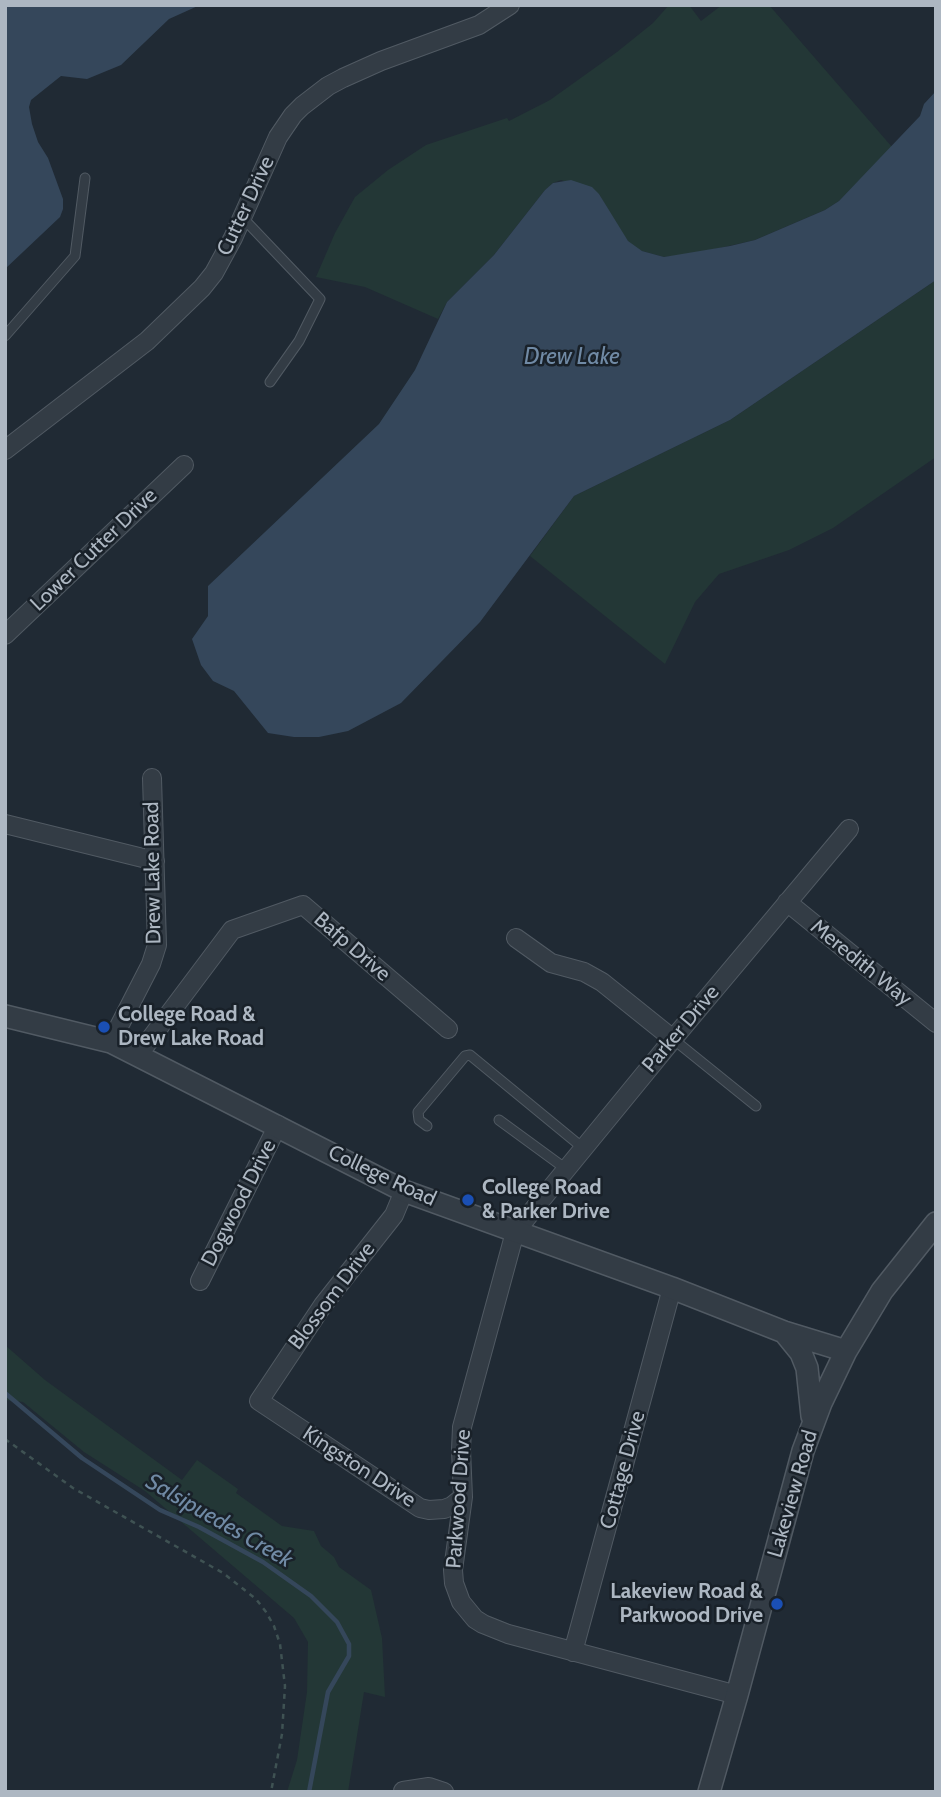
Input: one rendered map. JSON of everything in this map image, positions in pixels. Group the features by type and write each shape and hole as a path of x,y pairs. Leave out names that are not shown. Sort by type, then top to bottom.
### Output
{"street":[{"name":"Cutter Drive","path":"5,450 138,349 188,304 214,273 278,137 292,116 314,96 359,71 479,25 510,5"},
{"name":"Lower Cutter Drive","path":"5,635 184,465"},
{"name":"Drew Lake Road","path":"111,1042 151,964 157,945 152,778"},
{"path":"5,824 155,861"},
{"name":"Parker Drive","path":"515,1232 849,829"},
{"name":"Meredith Way","path":"787,902 936,1023"},
{"name":"Bafp Drive","path":"139,1055 232,930 303,905 448,1029"},
{"path":"516,938 551,963 584,972 602,982 673,1039"},
{"name":"College Road","path":"5,1016 111,1042 404,1191 672,1288 784,1332 846,1350"},
{"name":"Dogwood Drive","path":"200,1281 278,1125"},
{"name":"Blossom Drive","path":"259,1401 323,1305 394,1215 404,1191"},
{"name":"Lakeview Road","path":"709,1792 800,1464 813,1426 846,1350 882,1291 936,1223"},
{"name":"Parkwood Drive","path":"515,1232 463,1427 463,1497 454,1583 461,1602 474,1619 508,1634 737,1695"},
{"name":"Cottage Drive","path":"573,1652 672,1288"},
{"path":"784,1332 802,1353 807,1368 813,1426"},
{"name":"Kingston Drive","path":"259,1401 420,1508 437,1510 452,1506 463,1497"},
{"path":"410,1502 447,1528 456,1546"},
{"path":"403,1791 429,1787 444,1792"}],"lane":[{"path":"5,336 75,256 85,178"},
{"path":"242,217 320,299 299,341 270,382"},
{"path":"673,1039 756,1106"},
{"path":"427,1126 419,1120 418,1112 468,1055 583,1148"},
{"path":"499,1120 566,1169"}],"path":[{"path":"5,1439 73,1488 223,1573 256,1600 266,1612 280,1644 285,1686 282,1734 271,1792"}],"green space":[{"path":"669,5 689,5 701,21 722,5 769,5 892,147 839,201 825,210 755,240 689,255 664,257 633,247 621,233 599,194 561,180 553,183 494,255 447,302 438,319 365,287 316,277 335,233 355,197 388,170 426,145 507,118 509,121 550,100 617,52 653,23"},
{"path":"936,280 936,457 833,528 789,550 719,574 695,602 665,664 530,556 574,496 730,420"},
{"path":"5,1345 45,1380 182,1480 197,1460 238,1489 236,1493 282,1526 314,1531 321,1546 334,1557 339,1567 371,1590 382,1638 385,1697 364,1692 348,1792 287,1792 297,1760 307,1692 308,1642 294,1618 145,1491 84,1452 23,1402 5,1400"}],"water":[{"path":"5,5 200,5 169,19 121,65 87,79 61,76 31,100 29,107 32,124 63,199 63,209 60,217 5,269"},
{"name":"Drew Lake","path":"936,91 936,280 730,420 574,496 480,622 401,703 348,731 319,737 294,737 268,733 234,691 213,681 201,665 192,639 208,616 208,586 379,424 415,370 447,302 494,255 553,183 571,180 592,187 628,241 642,251 664,257 755,240 825,210 839,201 920,116 924,104"}],"waterway":[{"name":"Salsipuedes Creek","path":"5,1393 82,1458 160,1510 199,1527 263,1562 311,1596 337,1622 349,1644 349,1656 328,1692 309,1792"}],"place":[{"name":"College Road & Drew Lake Road","path":"104,1027"},
{"name":"College Road & Parker Drive","path":"468,1200"},
{"name":"Lakeview Road & Parkwood Drive","path":"777,1604"}]}
